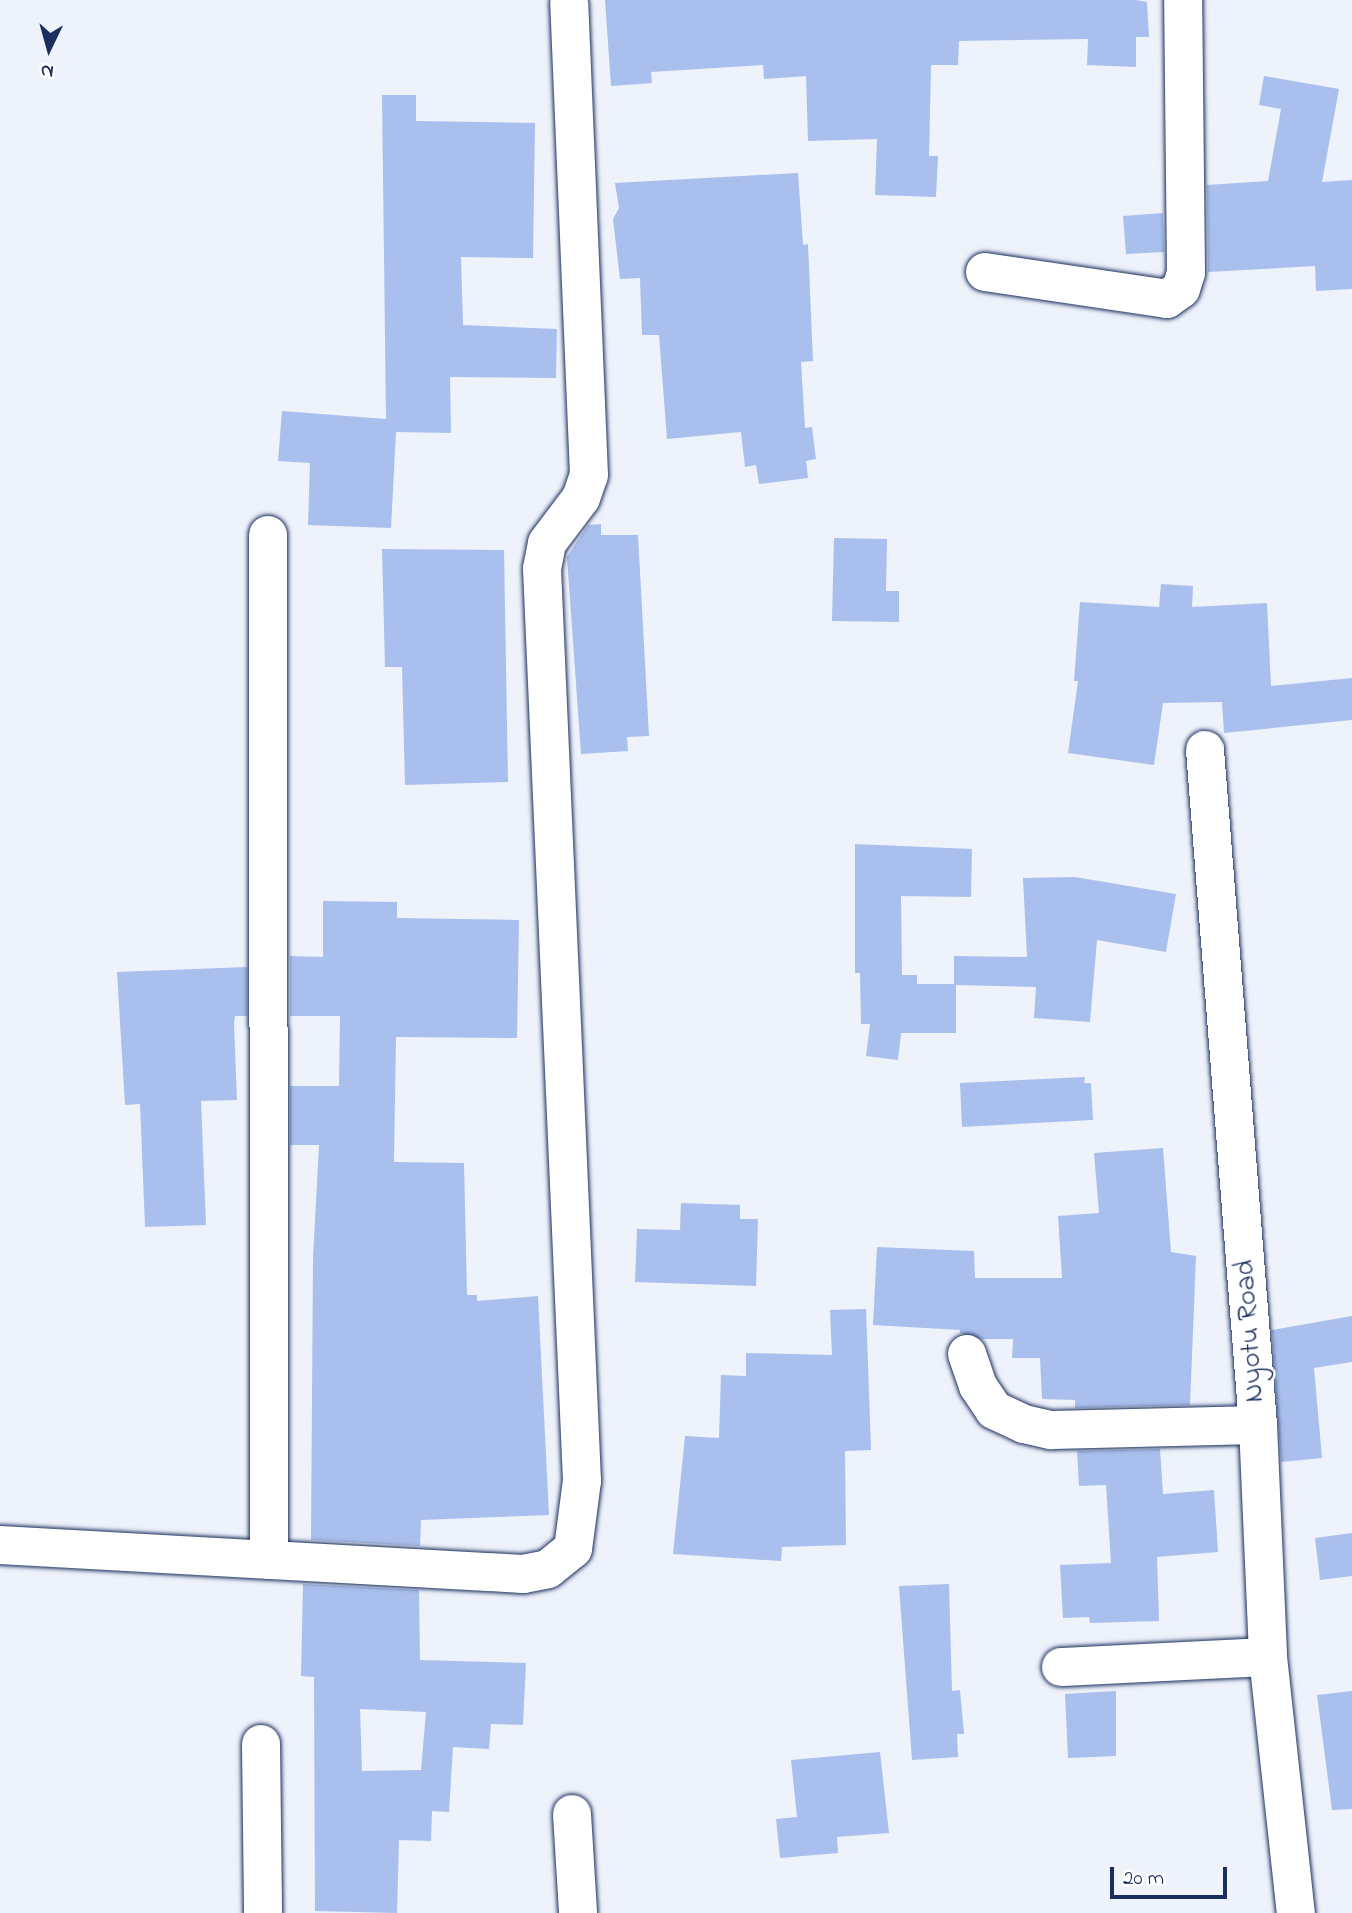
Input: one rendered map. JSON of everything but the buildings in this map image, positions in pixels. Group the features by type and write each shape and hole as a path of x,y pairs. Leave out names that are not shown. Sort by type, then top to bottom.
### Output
{"street":[{"path":"985,272 1167,299 1181,289 1186,273 1183,0"},
{"path":"0,1545 523,1574 548,1569 573,1549 582,1481 542,569 547,543 581,498 589,475 569,3"},
{"path":"268,535 269,1560"},
{"name":"Nyotu Road","path":"1205,750 1258,1425 1268,1657 1296,1913"},
{"path":"967,1354 978,1385 994,1410 1024,1424 1051,1430 1258,1425"},
{"path":"1061,1667 1268,1657"},
{"path":"261,1744 263,1913"},
{"path":"572,1814 578,1913"}]}
